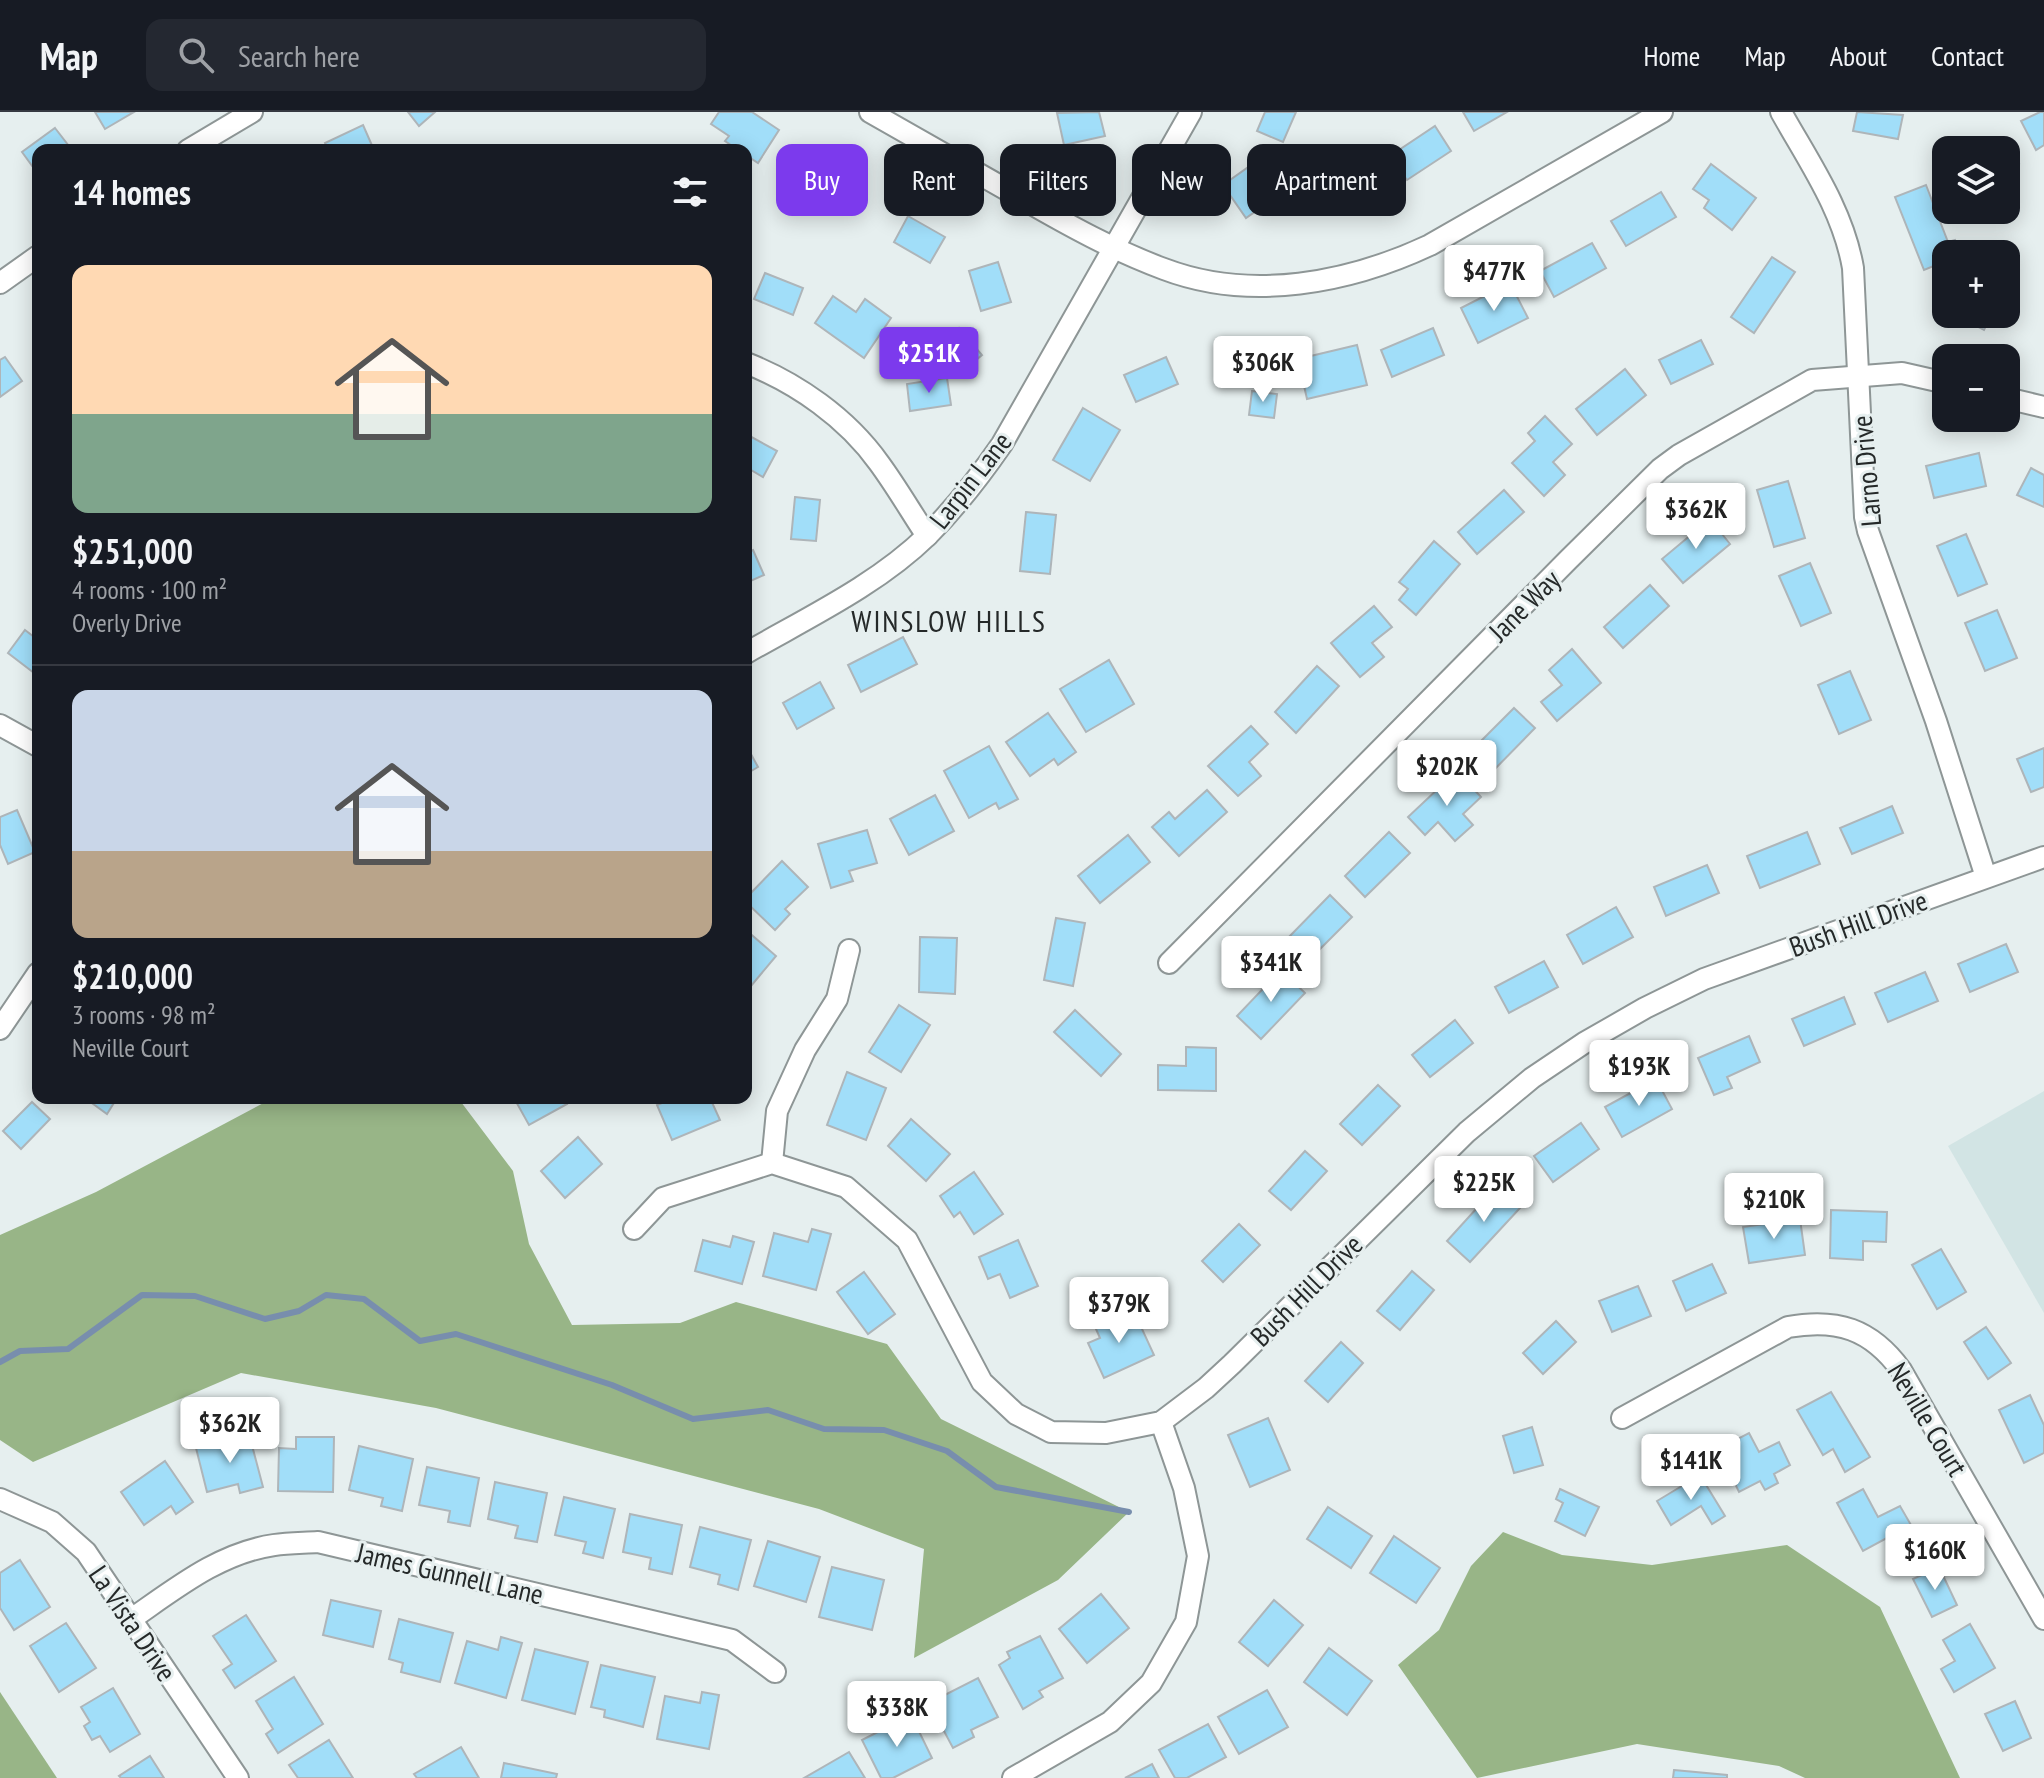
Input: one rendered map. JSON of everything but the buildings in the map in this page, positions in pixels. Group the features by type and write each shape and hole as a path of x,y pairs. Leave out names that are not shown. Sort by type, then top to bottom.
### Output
{"street":[{"path":"198,144 252,112"},
{"path":"870,112 1079,231 1165,270 1226,283 1298,284 1364,272 1430,245 1662,112"},
{"name":"Larpin Lane","path":"752,649 888,568 927,536 964,495 1002,444 1191,112"},
{"name":"Larno Drive","path":"1781,112 1845,232 1853,268 1868,531 1936,721 1986,877"},
{"path":"0,283 32,260"},
{"path":"752,366 809,396 857,437 878,461 927,536"},
{"name":"Jane Way","path":"1169,963 1660,469 1701,441 1812,380 1902,373 1932,380"},
{"path":"2020,399 2042,401"},
{"path":"0,725 32,743"},
{"name":"Bush Hill Drive","path":"772,1163 846,1187 907,1240 982,1382 1016,1414 1051,1432 1106,1433 1161,1422 1232,1364 1467,1132 1532,1078 1584,1043 1704,979 2044,857"},
{"path":"634,1229 663,1198 772,1163 777,1111 805,1050 837,999 849,950"},
{"path":"0,1029 32,982"},
{"name":"Neville Court","path":"1622,1418 1788,1327 1813,1322 1833,1324 1863,1334 1884,1350 1901,1370 2044,1619"},
{"path":"1013,1778 1110,1722 1151,1683 1186,1622 1198,1556 1184,1488 1161,1422"},
{"name":"La Vista Drive","path":"0,1499 52,1522 86,1552 238,1778"},
{"name":"James Gunnell Lane","path":"130,1620 197,1573 231,1557 272,1545 318,1542 732,1640 775,1672"}],"shaded area":[{"path":"2044,1091 2044,1313 1948,1146"}],"green space":[{"path":"262,1104 463,1104 513,1171 529,1244 572,1325 680,1323 736,1302 887,1344 941,1419 1129,1512 1058,1580 914,1658 924,1549 819,1509 436,1408 241,1373 33,1462 0,1440 0,1235 96,1192"},
{"path":"1503,1532 1562,1555 1652,1565 1787,1545 1880,1607 1960,1778 1805,1778 1779,1766 1637,1744 1477,1778 1398,1665 1439,1630 1471,1566"},
{"path":"0,1692 57,1778 0,1778"}],"waterway":[{"path":"0,1362 20,1351 68,1349 142,1295 195,1296 265,1319 299,1311 326,1295 364,1299 420,1341 456,1334 612,1385 693,1419 768,1410 824,1429 884,1430 947,1451 996,1487 1129,1512"}],"district":[{"name":"WINSLOW HILLS","path":"949,620"}]}
